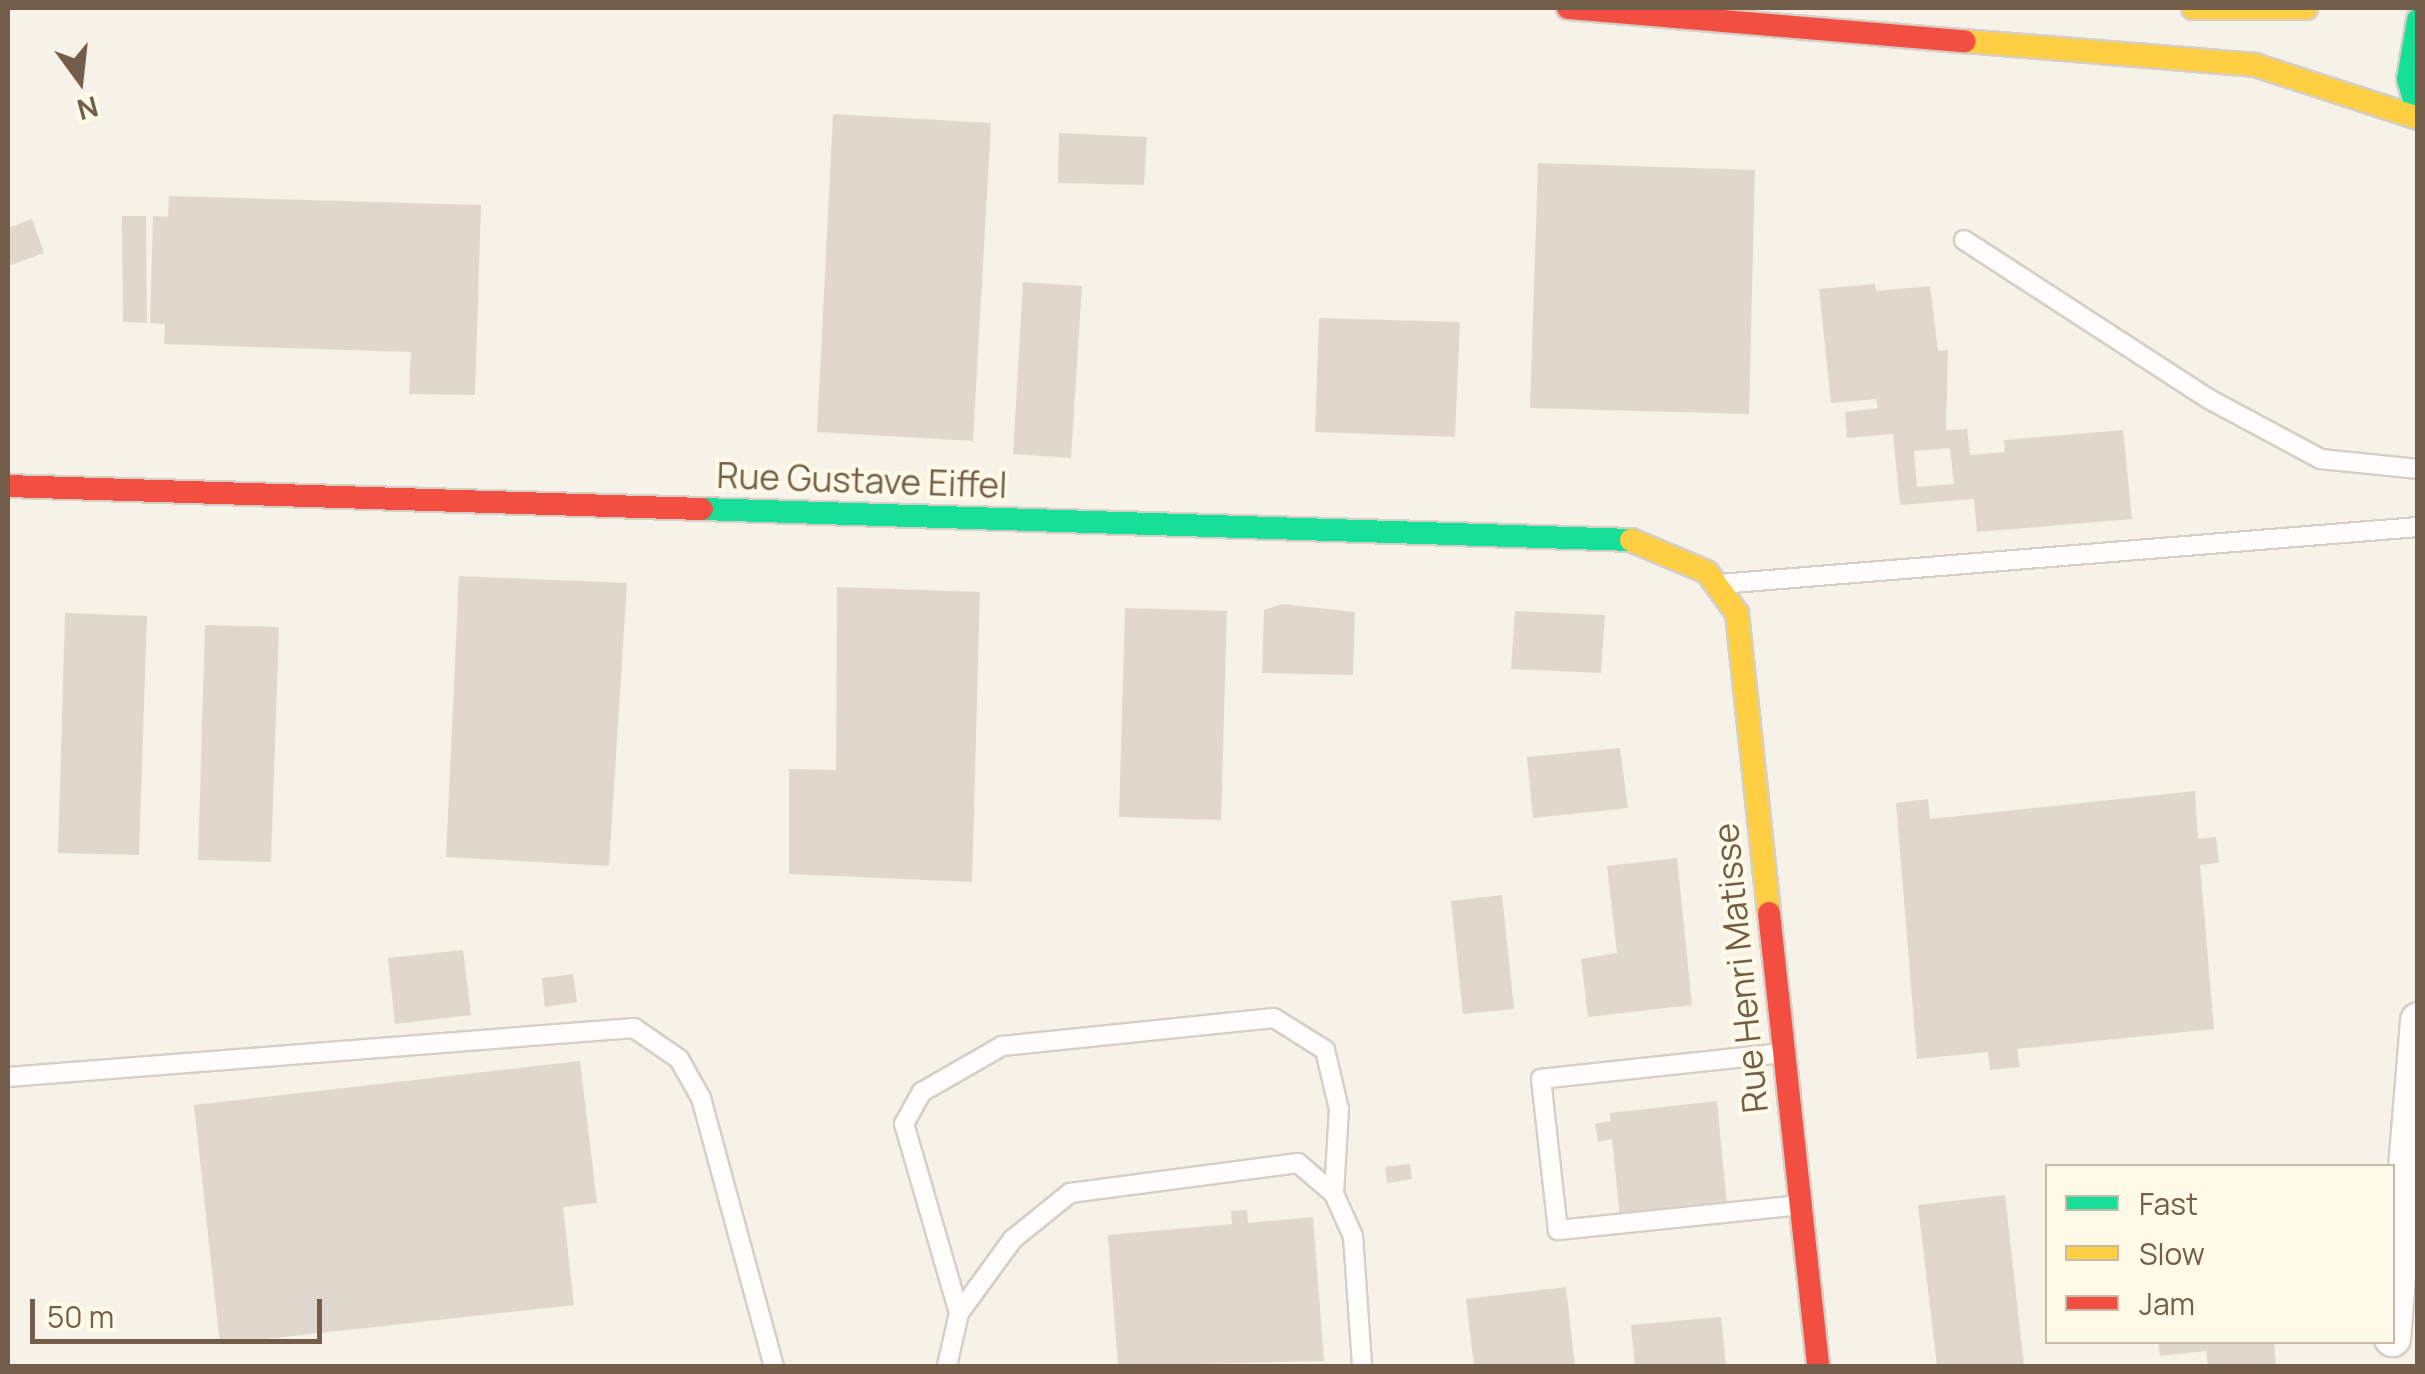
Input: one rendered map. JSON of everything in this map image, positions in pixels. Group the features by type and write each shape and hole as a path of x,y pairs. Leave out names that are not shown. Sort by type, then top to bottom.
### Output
{"street":[{"path":"1568,8 2255,65 2418,116"},
{"path":"2193,8 2306,8"},
{"path":"2418,20 2408,79 2418,116"},
{"name":"Rue Gustave Eiffel","path":"8,486 1648,541 1712,578"},
{"name":"Rue Henri Matisse","path":"1712,578 1737,613 1818,1366"},
{"path":"2395,1303 2418,1020"}],"lane":[{"path":"1964,240 2207,398 2321,459 2418,469"},
{"path":"1712,578 2418,526"},
{"path":"958,1313 904,1124 922,1092 1002,1046 1274,1018 1325,1050 1339,1108 1334,1194"},
{"path":"8,1077 634,1028 679,1058 701,1098 774,1366"},
{"path":"1784,1053 1541,1079 1558,1230 1800,1205"},
{"path":"947,1366 958,1313 1014,1239 1070,1193 1298,1162 1334,1194 1353,1236 1362,1366"}],"building":[{"path":"833,114 991,123 973,441 817,432"},
{"path":"1059,133 1147,137 1144,185 1058,183"},
{"path":"1538,163 1755,170 1749,414 1530,408"},
{"path":"169,196 481,205 475,395 409,394 411,352 164,344 165,324 150,323 153,216 168,217"},
{"path":"122,216 146,216 147,323 123,322"},
{"path":"32,219 44,253 8,266 8,228"},
{"path":"1023,282 1082,286 1071,458 1013,454"},
{"path":"1875,284 1876,291 1930,286 1938,351 1948,350 1946,430 1967,429 1970,455 2005,452 2004,440 2123,430 2132,519 1977,532 1974,499 1900,505 1893,434 1847,438 1845,412 1878,408 1876,399 1831,403 1819,289","holes":["1950,448 1954,484 1917,487 1914,451"]},
{"path":"1319,318 1460,322 1455,437 1315,432"},
{"path":"459,576 627,583 609,866 446,857"},
{"path":"837,587 980,592 972,882 789,874 789,769 836,770"},
{"path":"1282,604 1355,612 1353,675 1262,673 1264,610"},
{"path":"1125,608 1227,611 1221,820 1119,817"},
{"path":"1515,611 1605,615 1601,673 1511,669"},
{"path":"65,613 147,616 139,855 58,853"},
{"path":"205,625 279,627 271,862 198,860"},
{"path":"1620,748 1628,808 1533,818 1527,757"},
{"path":"2195,791 2198,839 2216,837 2219,863 2200,865 2214,1029 2017,1049 2020,1067 1990,1070 1988,1052 1917,1059 1896,803 1928,799 1930,819"},
{"path":"1677,858 1692,1005 1588,1017 1581,959 1617,953 1607,866"},
{"path":"1502,895 1514,1009 1463,1014 1451,901"},
{"path":"463,950 471,1015 395,1024 388,958"},
{"path":"573,974 577,1002 545,1007 542,978"},
{"path":"580,1061 597,1203 563,1207 574,1305 220,1344 194,1105"},
{"path":"1717,1101 1727,1207 1620,1218 1612,1139 1598,1142 1595,1124 1611,1121 1610,1113"},
{"path":"1410,1164 1412,1179 1387,1183 1385,1167"},
{"path":"2005,1195 2024,1366 1937,1366 1918,1205"},
{"path":"1247,1210 1248,1223 1313,1217 1324,1361 1118,1366 1108,1235 1232,1224 1231,1211"},
{"path":"1566,1287 1575,1366 1474,1366 1466,1299"},
{"path":"1721,1317 1726,1366 1635,1366 1631,1325"},
{"path":"2158,1344 2274,1344 2276,1366 2208,1366 2206,1351 2160,1356"}],"traffic: fast":[{"path":"2418,20 2408,79 2418,115"},
{"path":"702,509 1631,540"}],"traffic: slow":[{"path":"2193,8 2306,8"},
{"path":"1965,41 2255,65 2418,118"},
{"path":"1631,540 1707,572 1737,613 1769,913"}],"traffic: jam":[{"path":"1568,8 1965,41"},
{"path":"8,486 702,509"},
{"path":"1769,913 1818,1366"}]}
